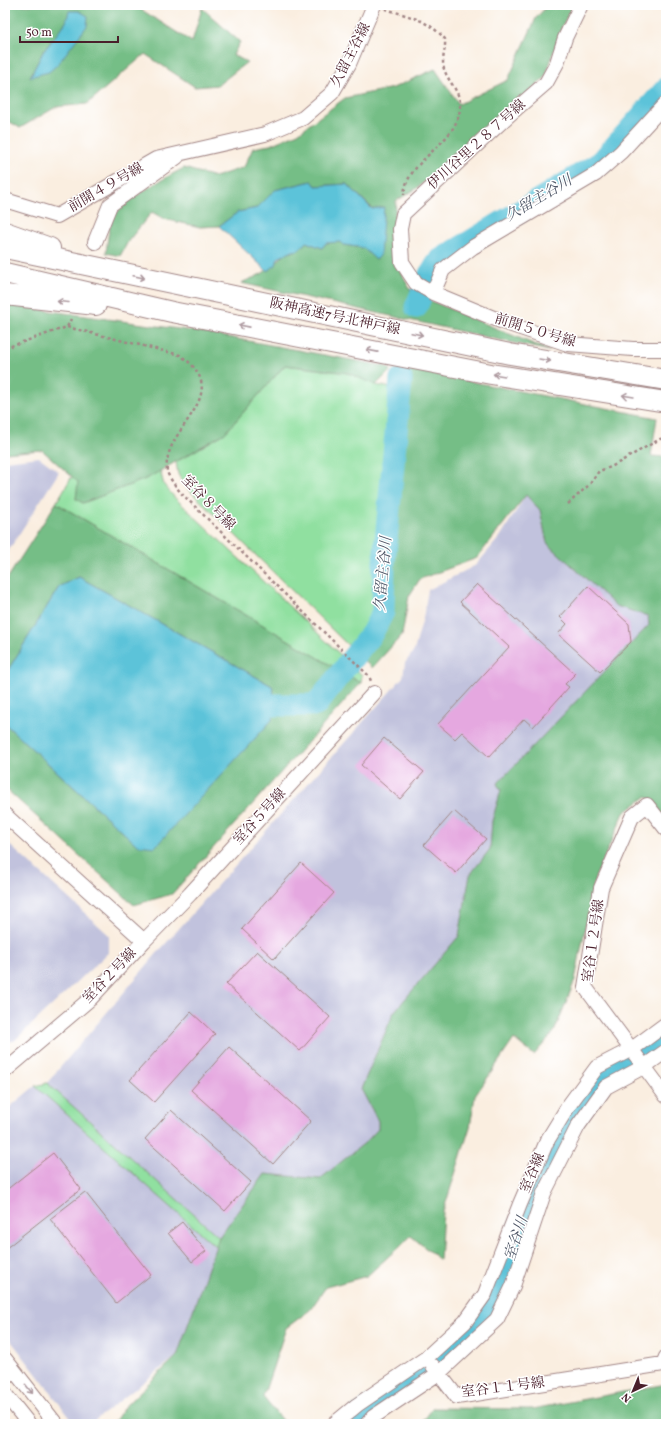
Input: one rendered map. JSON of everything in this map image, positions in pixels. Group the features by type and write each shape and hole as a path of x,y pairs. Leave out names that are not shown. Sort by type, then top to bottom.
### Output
{"highway":[{"path":"5,232 119,273"},
{"name":"阪神高速7号北神戸線","path":"5,248 510,354 666,380"},
{"name":"阪神高速7号北神戸線","path":"5,273 172,312 491,374 666,402"},
{"path":"5,295 16,298 172,312"}],"street":[{"name":"久留主谷線","path":"184,152 265,134 303,118 332,93 349,64 374,5"},
{"name":"伊川谷里２８７号線","path":"402,214 509,115 546,83 557,63 565,38 581,5"},
{"path":"402,214 400,229 402,262 416,283 426,289 443,270 472,247 596,174 621,152 666,103"},
{"path":"95,242 110,205 184,152"},
{"name":"前開４９号線","path":"5,200 57,216 156,159 184,152"},
{"name":"前開５０号線","path":"426,289 503,322 568,344 633,349 666,349"},
{"name":"室谷５号線","path":"144,940 190,894 374,693"},
{"name":"室谷１２号線","path":"666,829 648,805 632,817 601,888 585,987 666,1096"},
{"name":"室谷２号線","path":"5,814 144,940 90,999 5,1071"},
{"name":"室谷線","path":"334,1424 357,1405 426,1358 465,1322 485,1294 520,1204 547,1141 569,1105 597,1067 632,1049 666,1024"},
{"path":"367,1424 373,1417 439,1373 497,1319 513,1286 544,1193 578,1126 606,1087 645,1066 666,1050"},
{"name":"室谷１１号線","path":"439,1373 457,1397 663,1364 666,1357"},
{"path":"426,1358 439,1373"},
{"path":"5,1359 56,1424"},
{"path":"5,1394 29,1424"}],"path":[{"path":"374,5 418,19 435,28 445,39 444,69 460,99 460,108 457,120 450,133 408,177 404,187 402,214"},
{"path":"5,348 67,327 73,316"},
{"name":"室谷８号線","path":"67,327 180,355 193,365 202,380 200,399 169,450 167,472 180,492 369,676 374,693"},
{"path":"568,504 590,484 598,471 611,467 660,439 666,438"}],"shaded area":[{"path":"39,457 59,472 5,556 5,461"},
{"path":"526,495 540,510 547,543 616,606 649,616 649,625 501,790 492,821 490,849 470,875 459,936 394,1012 361,1089 378,1121 378,1129 367,1141 320,1179 265,1174 219,1237 47,1083 159,951 403,677 405,663 414,651 423,618 428,590 476,565 500,537"},
{"path":"5,841 109,935 109,952 14,1041 5,1042"},
{"path":"35,1086 216,1247 177,1356 90,1424 75,1424 5,1333 5,1111"}],"green space":[{"path":"5,5 134,5 192,42 202,8 240,42 233,55 247,62 218,85 195,87 145,54 87,104 56,107 20,128 5,119","holes":["66,22 30,77 43,52"]},
{"path":"548,5 574,5 563,24 545,78 416,189 396,201 392,254 412,293 550,351 241,283 258,276 285,255 299,250 306,242 322,248 326,243 341,242 344,245 363,248 377,260 383,207 373,209 347,184 316,186 312,181 275,190 257,208 238,212 219,226 200,227 164,219 152,212 129,240 120,256 106,253 109,229 113,217 118,210 136,196 184,168 215,177 244,167 253,148 270,145 298,133 345,98 393,88 435,69 459,104 508,80 536,18"},
{"path":"5,303 22,307 200,332 384,366 391,370 376,385 348,373 285,365 225,433 148,478 83,503 76,499 78,482 42,450 5,453"},
{"path":"285,365 348,373 376,385 392,388 383,459 375,610 373,620 365,630 376,641 361,658 183,484 178,474 176,462 225,433"},
{"path":"407,369 657,418 651,456 666,457 666,820 647,796 624,813 595,878 575,980 554,1032 534,1055 514,1039 475,1096 470,1127 443,1212 440,1260 411,1236 367,1276 326,1287 310,1310 286,1328 263,1397 285,1424 113,1424 125,1406 177,1356 219,1237 265,1174 320,1179 367,1141 378,1129 378,1121 361,1089 394,1012 459,936 470,875 490,849 492,821 501,790 497,784 649,625 648,616 616,606 547,543 540,510 526,495 477,558 420,579 409,596 402,635 372,668 361,658 378,639 389,614"},
{"path":"160,470 164,485 175,498 362,675 361,683 56,503 72,476 79,482 76,499 83,503 148,478"},
{"path":"56,503 361,683 172,894 134,905 5,788 5,724 137,845 272,720 276,702 272,686 79,577 59,587 5,675 5,582"},
{"path":"47,1083 219,1237 216,1247 35,1086"},
{"path":"666,1384 666,1424 421,1424 433,1408 532,1409"}],"water":[{"path":"69,11 79,11 88,16 87,26 57,65 49,72 30,77 43,52 66,22"},
{"path":"312,181 316,186 347,184 372,209 384,207 380,256 376,260 363,248 344,245 341,242 326,243 322,248 306,242 299,250 293,251 278,258 276,265 267,271 219,226 238,212 257,208 275,190"},
{"path":"79,577 272,686 276,702 272,720 155,847 137,845 5,724 5,675 59,587"}],"building":[{"path":"477,584 575,674 565,684 569,687 533,727 524,719 489,757 462,732 455,739 438,724 509,647 460,602"},
{"path":"588,586 629,624 631,642 600,672 558,634 567,624 560,617"},
{"path":"384,738 424,772 400,799 361,765"},
{"path":"454,811 486,839 456,873 424,845"},
{"path":"301,863 334,893 274,959 242,929"},
{"path":"257,951 330,1017 300,1051 226,984"},
{"path":"191,1012 215,1034 154,1102 130,1080"},
{"path":"229,1047 311,1121 273,1164 191,1090"},
{"path":"171,1110 251,1182 225,1211 145,1139"},
{"path":"53,1153 81,1189 5,1249 5,1191"},
{"path":"85,1192 151,1275 116,1303 50,1219"},
{"path":"182,1222 206,1251 192,1262 168,1233"}],"waterway":[{"name":"久留主谷川","path":"416,307 430,274 440,260 601,162 666,89"},
{"name":"久留主谷川","path":"249,705 316,705 372,633 383,612 384,562 401,379"},
{"name":"室谷川","path":"349,1424 366,1411 424,1374 481,1322 499,1296 522,1220 541,1175 570,1123 603,1079 666,1037"}]}
